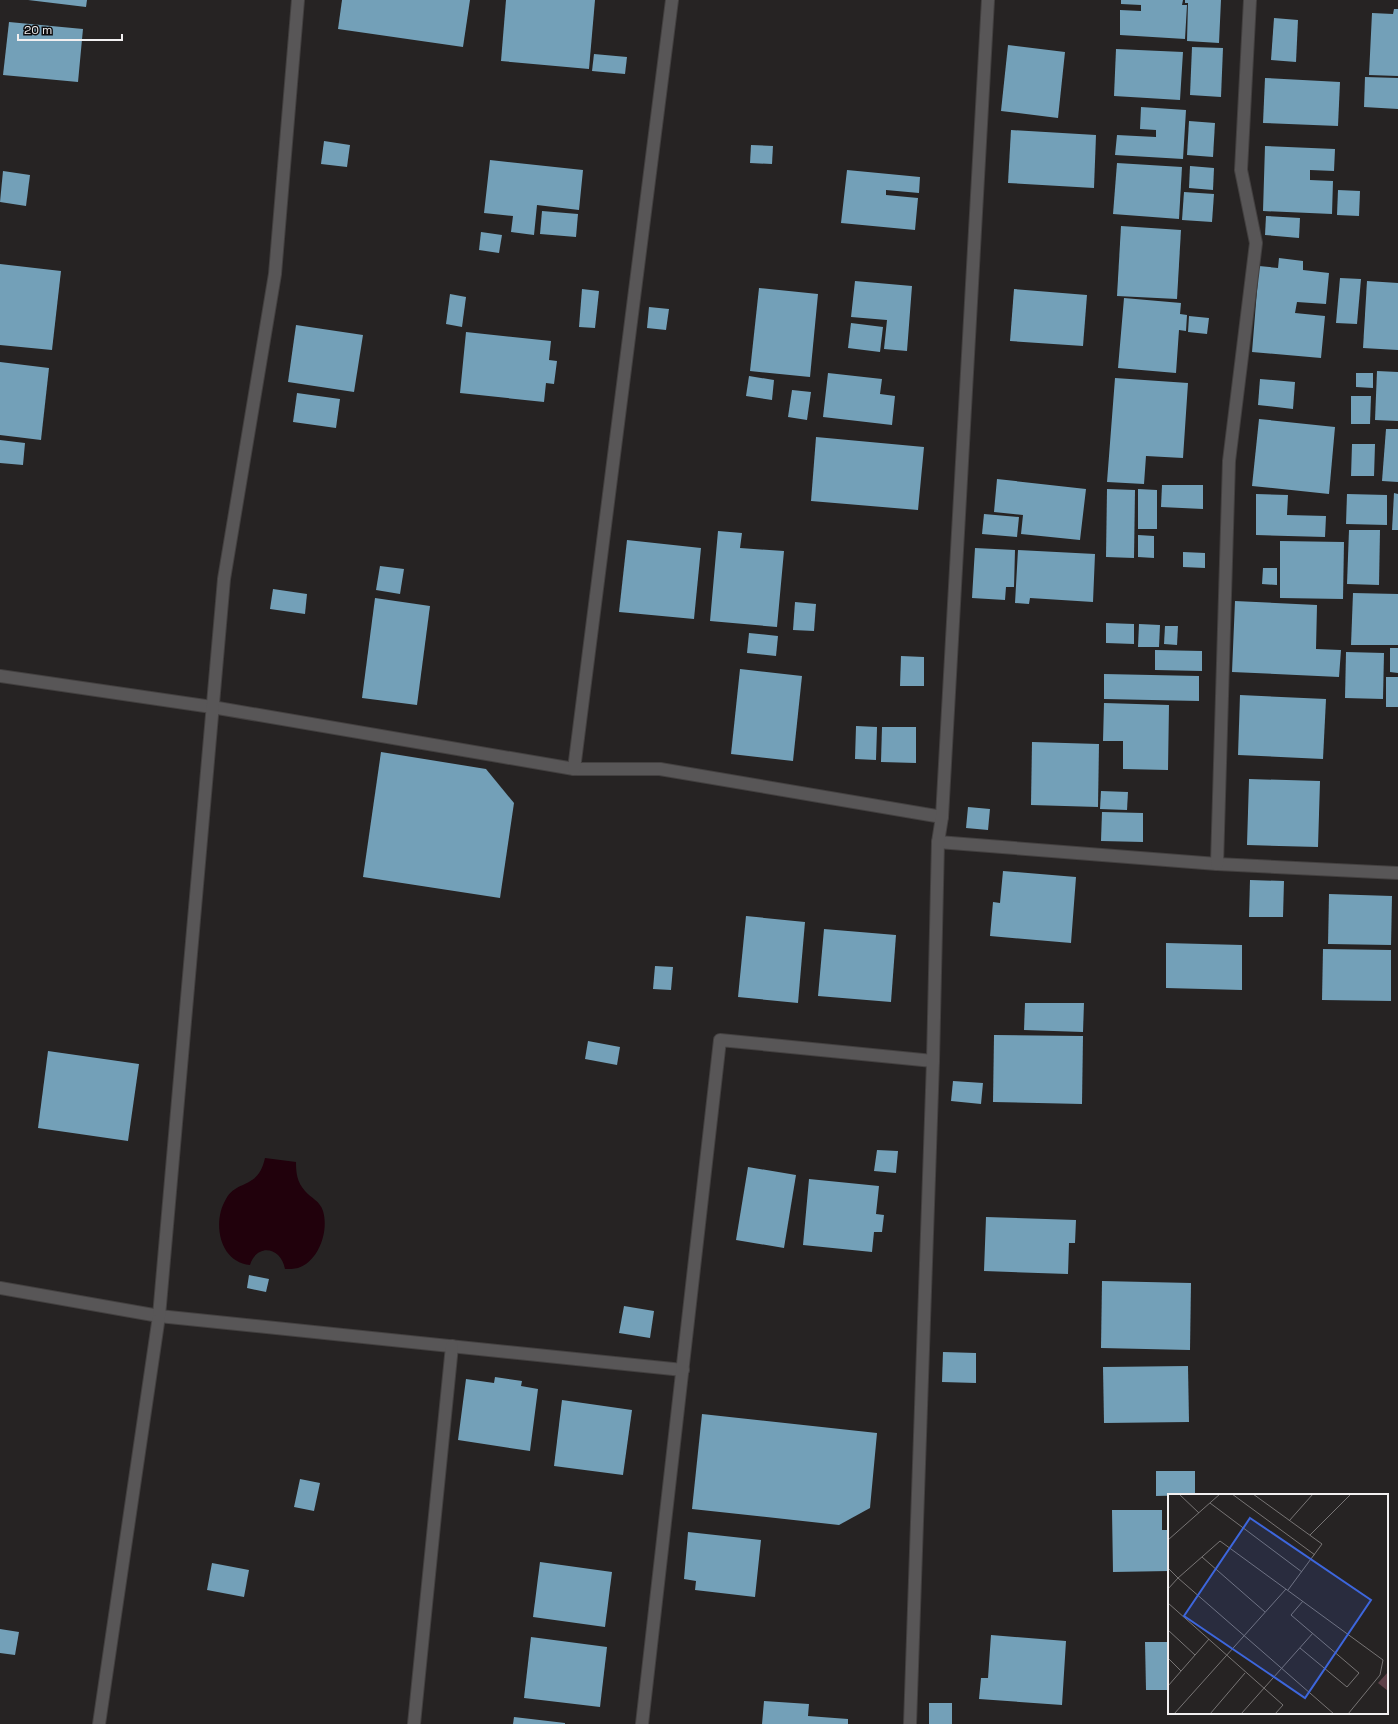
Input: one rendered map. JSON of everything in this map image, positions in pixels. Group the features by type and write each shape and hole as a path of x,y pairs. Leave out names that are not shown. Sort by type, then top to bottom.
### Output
{"street":[{"path":"99,1724 159,1316 224,579 275,274 298,0"},
{"path":"574,769 672,0"},
{"path":"910,1724 933,1061 938,842 942,818 988,0"},
{"path":"1217,864 1228,461 1256,243 1241,170 1250,0"},
{"path":"0,676 212,707 574,769 660,769 942,818"},
{"path":"938,842 1217,864 1398,873"},
{"path":"642,1724 720,1040 933,1061"},
{"path":"0,1288 159,1316 683,1370"},
{"path":"414,1724 452,1346"}],"shaded area":[{"path":"265,1158 296,1162 300,1184 305,1191 318,1202 323,1211 325,1227 321,1244 312,1259 298,1268 285,1269 279,1256 269,1250 258,1253 253,1258 250,1265 239,1262 231,1257 221,1240 219,1219 226,1199 236,1189 258,1175"}],"building":[{"path":"28,0 87,0 86,7"},
{"path":"342,0 470,0 463,47 338,29"},
{"path":"506,0 595,0 589,69 501,61"},
{"path":"1121,0 1183,0 1182,5 1187,5 1185,39 1120,35 1120,10 1141,11 1141,5 1121,4"},
{"path":"1185,0 1221,0 1219,43 1187,41 1188,3 1185,3"},
{"path":"1394,9 1398,9 1398,76 1369,75 1372,13 1393,14"},
{"path":"1274,18 1298,20 1296,62 1271,60"},
{"path":"9,22 83,29 78,82 3,75"},
{"path":"1008,45 1065,52 1058,118 1001,111"},
{"path":"1192,47 1223,48 1221,97 1190,95"},
{"path":"1116,49 1183,52 1180,100 1114,96"},
{"path":"594,54 627,57 625,74 592,71"},
{"path":"1365,77 1398,78 1398,109 1364,107"},
{"path":"1265,78 1340,82 1338,126 1263,123"},
{"path":"1141,107 1186,110 1183,159 1115,155 1117,135 1156,137 1156,130 1140,129"},
{"path":"1189,121 1215,123 1213,157 1187,155"},
{"path":"1011,130 1096,135 1094,188 1008,183"},
{"path":"324,141 350,145 347,167 321,164"},
{"path":"751,145 773,146 772,164 750,163"},
{"path":"1265,146 1335,149 1334,171 1310,170 1310,180 1333,181 1332,214 1263,211"},
{"path":"490,160 583,170 579,210 537,205 534,235 511,232 513,216 484,213"},
{"path":"1117,163 1182,167 1179,219 1113,214"},
{"path":"1190,166 1214,168 1213,190 1189,188"},
{"path":"847,170 920,177 919,193 886,190 886,195 918,198 915,230 841,223"},
{"path":"3,171 30,175 26,206 0,202"},
{"path":"1338,190 1360,191 1359,216 1337,215"},
{"path":"1184,192 1214,194 1212,222 1182,220"},
{"path":"542,211 578,214 576,237 540,234"},
{"path":"1266,216 1300,218 1299,238 1265,235"},
{"path":"1121,226 1181,230 1177,299 1117,296"},
{"path":"481,232 502,235 499,253 479,250"},
{"path":"1279,258 1303,261 1303,270 1329,273 1326,304 1297,302 1295,313 1325,316 1321,358 1252,352 1259,266 1278,268"},
{"path":"0,264 61,271 52,350 0,345"},
{"path":"1340,278 1361,279 1357,324 1336,323"},
{"path":"855,281 912,286 907,351 884,349 887,320 851,317"},
{"path":"1367,281 1398,283 1398,350 1363,348"},
{"path":"759,288 818,294 810,377 750,371"},
{"path":"582,289 599,291 595,328 579,327"},
{"path":"1014,289 1087,295 1083,346 1010,341"},
{"path":"450,294 466,297 462,327 446,324"},
{"path":"1124,298 1181,303 1180,314 1187,315 1186,331 1179,330 1176,373 1118,368"},
{"path":"649,307 669,309 666,330 647,328"},
{"path":"1189,316 1209,318 1207,334 1188,332"},
{"path":"851,323 883,327 880,352 848,348"},
{"path":"296,325 363,335 354,392 288,382"},
{"path":"466,332 551,341 549,360 557,361 554,384 546,383 544,402 460,393"},
{"path":"0,362 49,368 41,440 0,435"},
{"path":"1377,371 1398,372 1398,421 1375,420"},
{"path":"828,373 882,379 880,394 895,396 892,425 823,417"},
{"path":"1356,373 1373,373 1373,388 1356,387"},
{"path":"749,376 774,380 772,400 746,396"},
{"path":"1115,378 1188,383 1183,458 1146,456 1144,484 1107,482"},
{"path":"1260,379 1295,382 1293,409 1258,405"},
{"path":"792,390 811,392 807,420 788,417"},
{"path":"297,393 340,399 336,428 293,422"},
{"path":"1351,396 1371,396 1370,424 1351,424"},
{"path":"1259,419 1335,427 1329,494 1252,486"},
{"path":"1386,429 1398,429 1398,482 1382,481"},
{"path":"816,437 924,447 918,510 811,501"},
{"path":"0,440 25,443 23,465 0,463"},
{"path":"1352,444 1375,444 1374,476 1351,476"},
{"path":"997,479 1086,489 1080,540 1021,534 1023,515 994,512"},
{"path":"1162,485 1203,485 1203,509 1161,507"},
{"path":"1107,489 1135,490 1134,558 1106,557"},
{"path":"1138,489 1157,490 1157,529 1138,529"},
{"path":"1394,493 1398,494 1398,530 1392,530"},
{"path":"1256,494 1288,495 1287,515 1326,516 1325,537 1256,535"},
{"path":"1347,494 1387,495 1387,525 1346,524"},
{"path":"984,514 1019,517 1017,537 982,534"},
{"path":"1349,530 1380,530 1379,585 1347,584"},
{"path":"718,531 742,533 740,548 784,551 777,627 710,621"},
{"path":"1138,535 1154,536 1154,558 1138,557"},
{"path":"627,540 701,548 694,619 619,612"},
{"path":"1280,541 1344,542 1343,599 1280,598"},
{"path":"975,548 1015,550 1014,587 1006,587 1005,600 972,598"},
{"path":"1018,550 1095,554 1093,602 1030,598 1029,604 1015,603"},
{"path":"1183,552 1205,553 1205,568 1183,567"},
{"path":"380,566 404,569 400,594 376,590"},
{"path":"1263,568 1277,568 1277,585 1262,584"},
{"path":"273,589 307,594 305,614 270,609"},
{"path":"1353,593 1398,594 1398,645 1351,645"},
{"path":"375,598 430,606 417,705 362,698"},
{"path":"1235,601 1317,605 1316,649 1341,650 1339,677 1232,672"},
{"path":"795,602 816,604 814,631 793,630"},
{"path":"1106,623 1134,624 1134,644 1106,643"},
{"path":"1139,624 1160,625 1159,647 1138,647"},
{"path":"1165,626 1178,626 1177,645 1164,644"},
{"path":"749,633 778,636 776,656 747,653"},
{"path":"1390,648 1398,648 1398,673 1390,672"},
{"path":"1155,650 1202,651 1202,671 1155,670"},
{"path":"1346,652 1384,653 1383,699 1345,698"},
{"path":"901,656 924,657 924,686 900,686"},
{"path":"740,669 802,676 793,761 731,754"},
{"path":"1104,674 1199,676 1199,701 1104,699"},
{"path":"1386,677 1398,677 1398,707 1386,707"},
{"path":"1240,695 1326,699 1323,759 1238,755"},
{"path":"1104,703 1169,705 1168,770 1123,769 1123,741 1103,741"},
{"path":"856,726 877,727 876,760 855,759"},
{"path":"882,727 916,727 916,763 881,762"},
{"path":"1032,742 1099,744 1098,807 1031,805"},
{"path":"381,752 486,769 514,803 500,898 363,877"},
{"path":"1249,779 1320,781 1318,847 1247,845"},
{"path":"1101,791 1128,792 1127,810 1100,809"},
{"path":"968,807 990,809 988,830 966,828"},
{"path":"1102,812 1143,813 1143,842 1101,841"},
{"path":"1003,871 1076,877 1071,943 990,936 993,902 1000,903"},
{"path":"1250,880 1284,881 1283,917 1249,917"},
{"path":"1329,894 1392,896 1391,945 1328,944"},
{"path":"746,916 805,922 798,1003 738,997"},
{"path":"824,929 896,935 891,1002 818,996"},
{"path":"1166,943 1242,945 1242,990 1166,988"},
{"path":"1323,949 1391,950 1391,1001 1322,1000"},
{"path":"655,966 673,967 671,990 653,989"},
{"path":"1025,1003 1084,1003 1083,1032 1024,1030"},
{"path":"994,1035 1083,1036 1082,1104 993,1102"},
{"path":"588,1041 620,1047 617,1065 585,1059"},
{"path":"48,1051 139,1064 128,1141 38,1128"},
{"path":"953,1081 983,1083 981,1104 951,1101"},
{"path":"877,1150 898,1151 896,1173 874,1171"},
{"path":"748,1167 796,1175 784,1248 736,1240"},
{"path":"809,1179 879,1186 876,1214 884,1215 882,1232 874,1232 872,1252 803,1245"},
{"path":"986,1217 1076,1220 1075,1243 1069,1243 1068,1274 984,1271"},
{"path":"249,1275 269,1279 266,1292 247,1288"},
{"path":"1102,1281 1191,1283 1190,1350 1101,1348"},
{"path":"624,1306 654,1311 650,1338 619,1333"},
{"path":"943,1352 976,1353 976,1383 942,1382"},
{"path":"1188,1366 1189,1422 1104,1423 1103,1367"},
{"path":"495,1377 522,1381 521,1386 538,1389 530,1451 458,1440 466,1379 494,1383"},
{"path":"562,1400 632,1410 623,1475 554,1466"},
{"path":"702,1414 877,1433 870,1508 839,1525 692,1509"},
{"path":"1156,1471 1195,1471 1195,1494 1168,1494 1168,1496 1156,1496"},
{"path":"300,1479 320,1483 314,1511 294,1507"},
{"path":"1112,1510 1162,1510 1162,1530 1168,1530 1168,1571 1113,1572"},
{"path":"688,1532 761,1540 755,1597 695,1590 696,1581 684,1579"},
{"path":"540,1562 612,1572 605,1627 533,1617"},
{"path":"212,1563 249,1570 244,1597 207,1590"},
{"path":"0,1629 19,1632 15,1655 0,1653"},
{"path":"991,1635 1066,1641 1062,1705 979,1699 981,1678 988,1678"},
{"path":"531,1637 607,1647 600,1707 524,1698"},
{"path":"1145,1642 1168,1642 1168,1690 1146,1690"},
{"path":"764,1701 809,1704 808,1716 848,1719 848,1724 762,1724"},
{"path":"929,1703 952,1703 952,1724 929,1724"},
{"path":"514,1717 565,1723 565,1724 513,1724"}]}
